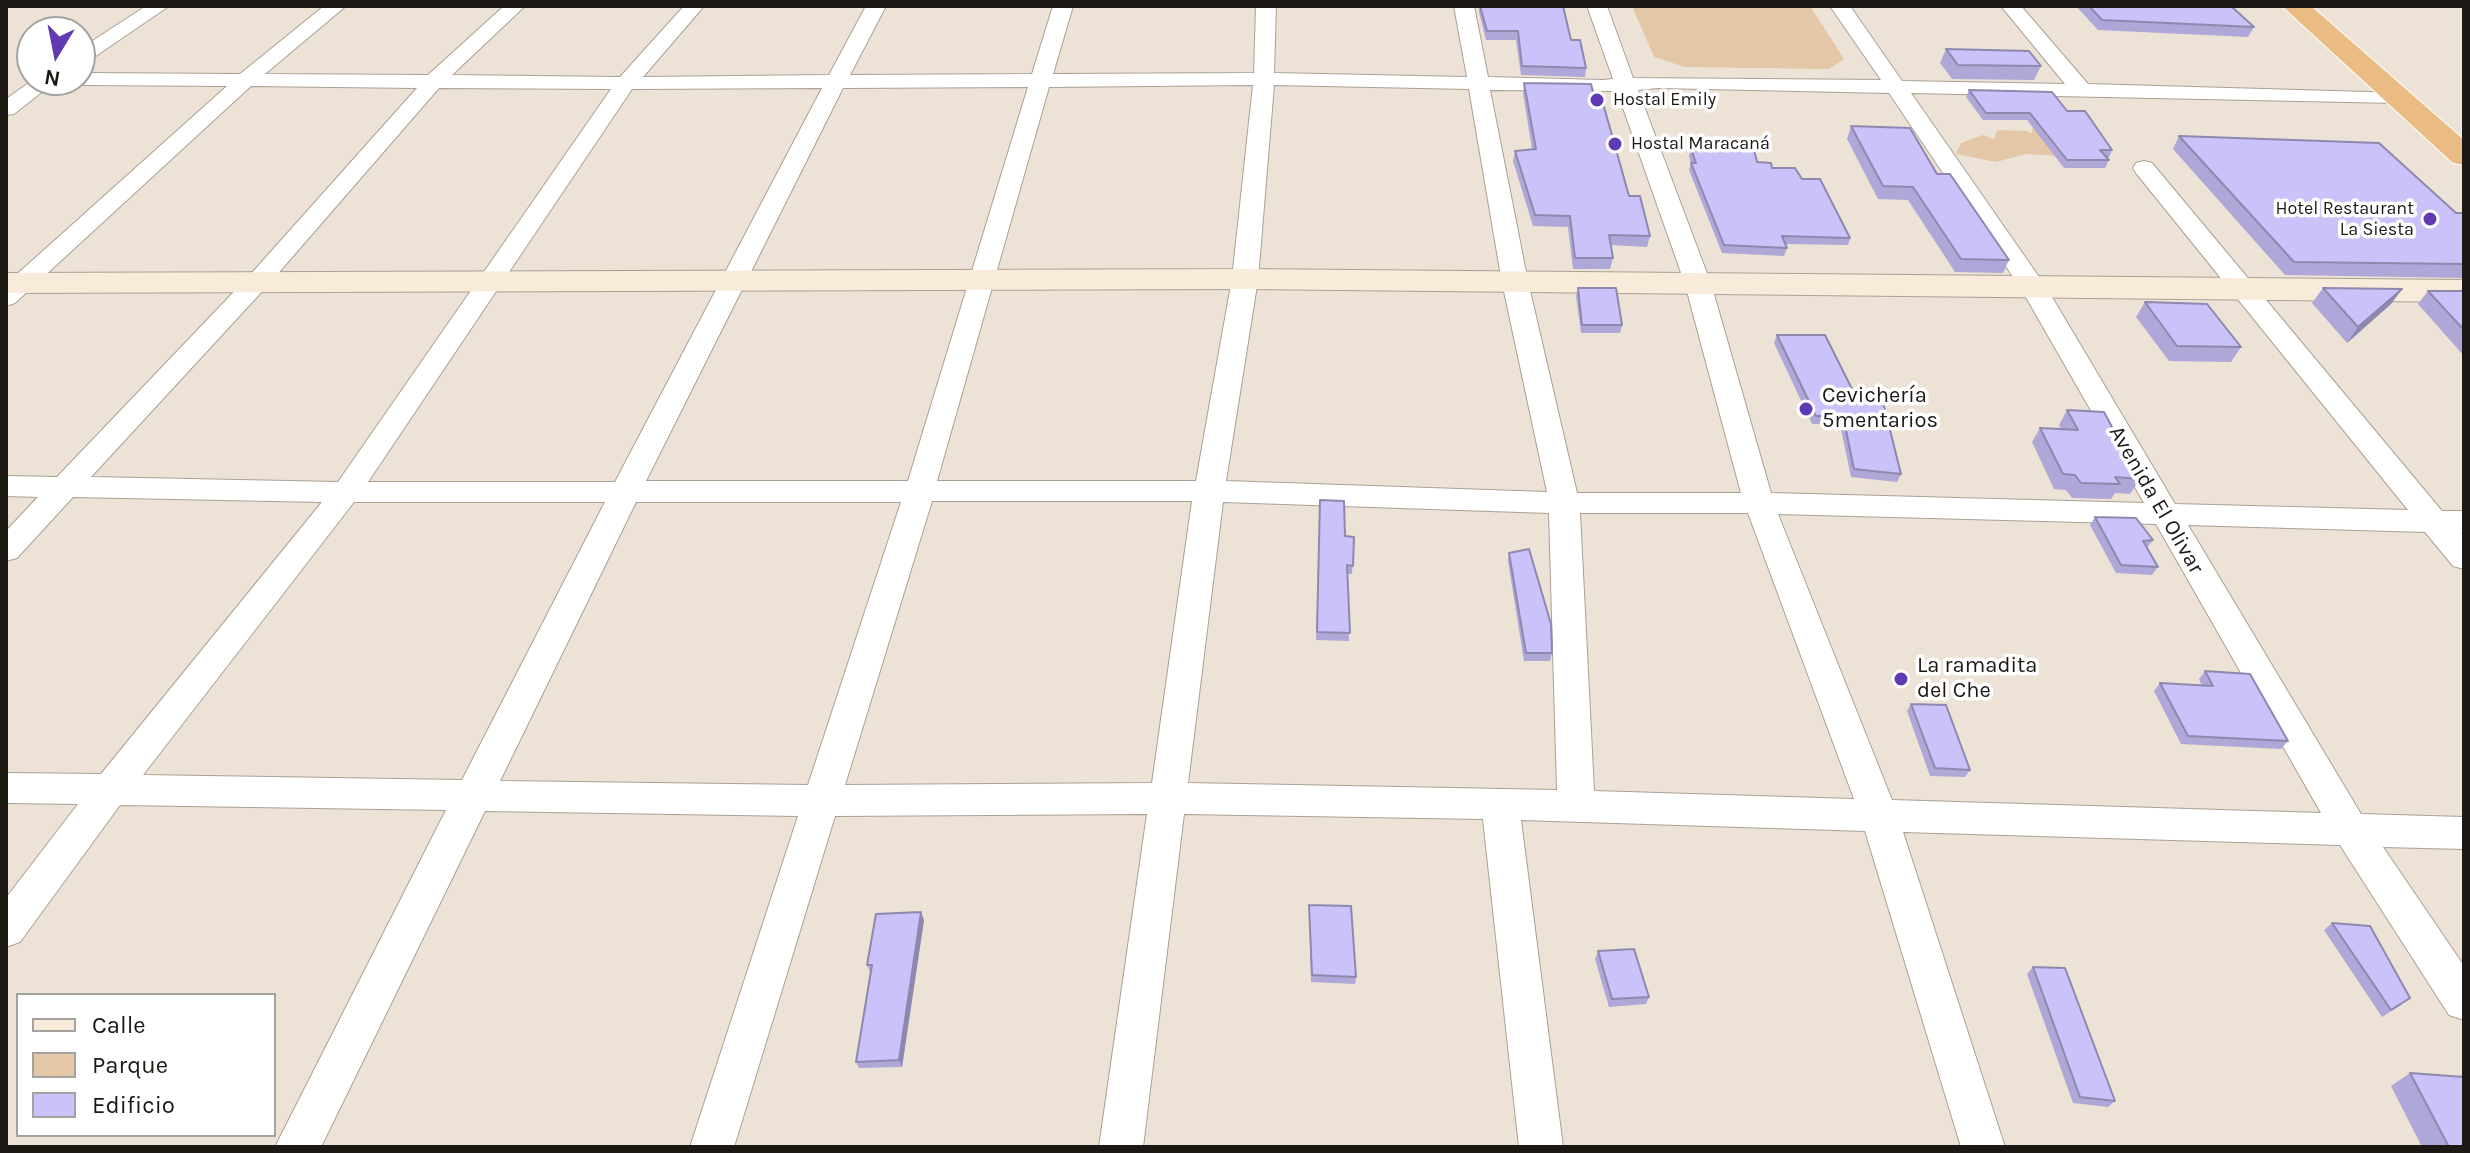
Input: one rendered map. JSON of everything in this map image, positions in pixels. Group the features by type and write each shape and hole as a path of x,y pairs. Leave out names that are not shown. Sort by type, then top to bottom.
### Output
{"highway":[{"path":"2295,6 2464,156"}],"street":[{"path":"96,47 159,6"},
{"path":"12,288 247,79 336,6"},
{"path":"6,550 259,280 434,81 515,6"},
{"path":"6,929 111,789 346,492 626,83 694,6"},
{"path":"297,1147 730,283 876,6"},
{"path":"712,1147 920,490 1063,6"},
{"path":"1121,1147 1209,491 1245,279 1264,79 1266,6"},
{"path":"1464,6 1515,282 1564,503 1576,805"},
{"path":"1597,6 1623,85 1698,284 1759,503 1878,813 1983,1147"},
{"name":"Avenida El Olivar","path":"1840,6 2033,287 2350,829 2464,1001"},
{"path":"2011,6 2083,92"},
{"path":"96,79 626,83 1264,79 1623,85 1658,82 2396,97"},
{"path":"6,109 24,96"},
{"path":"2144,168 2449,521 2464,558"},
{"path":"12,288 259,280 730,283 1245,279 2464,291"},
{"path":"6,486 346,492 1209,491 1564,503 1759,503 2449,521"},
{"path":"6,788 820,801 1167,798 1576,805 2464,833"},
{"path":"1500,804 1541,1147"}],"green space":[{"path":"1632,6 1810,6 1844,59 1829,69 1685,67 1654,57"},
{"path":"2034,124 2066,156 2026,154 1996,162 1956,154 1961,143 1983,135 1994,139 1997,130 2028,131 2031,134"}],"building":[{"path":"1480,6 1563,6 1571,40 1580,40 1586,68 1522,66 1518,31 1487,31"},
{"path":"2089,6 2231,6 2254,27 2102,20"},
{"path":"1946,49 2029,51 2041,66 1958,65"},
{"path":"1524,83 1591,84 1594,96 1601,96 1629,196 1640,196 1650,236 1609,235 1613,258 1575,258 1570,216 1535,215 1515,151 1536,149"},
{"path":"1969,90 2052,92 2067,111 2085,111 2112,150 2100,150 2109,160 2067,160 2030,113 1986,113"},
{"path":"1851,126 1910,128 1937,174 1950,174 2009,260 1961,259 1913,187 1883,186"},
{"path":"2179,136 2379,143 2456,213 2464,213 2464,264 2294,262"},
{"path":"1691,149 1754,150 1757,162 1771,163 1772,168 1795,168 1802,179 1820,179 1850,238 1782,236 1787,248 1724,245 1691,163 1696,163"},
{"path":"1578,288 1616,288 1622,325 1582,325"},
{"path":"2323,288 2402,289 2358,327"},
{"path":"2428,291 2464,291 2464,330"},
{"path":"2145,302 2207,304 2241,347 2177,346"},
{"path":"1777,335 1825,335 1856,397 1882,398 1901,474 1854,469 1843,416 1816,416"},
{"path":"2067,410 2104,412 2140,479 2115,477 2120,484 2081,483 2075,475 2063,474 2040,428 2078,430"},
{"path":"1320,500 1344,501 1345,536 1354,537 1353,566 1347,565 1350,633 1317,632"},
{"path":"2095,517 2136,518 2153,540 2143,541 2158,567 2121,565"},
{"path":"1529,549 1551,624 1552,653 1526,653 1509,553"},
{"path":"2205,671 2250,674 2288,741 2188,736 2160,683 2213,686"},
{"path":"1911,704 1946,705 1970,770 1935,768"},
{"path":"1309,905 1351,906 1356,977 1312,975"},
{"path":"921,912 899,1060 856,1062 872,965 867,965 876,914"},
{"path":"2332,923 2370,926 2410,998 2391,1010"},
{"path":"1634,949 1649,997 1612,999 1598,951"},
{"path":"2033,967 2065,968 2115,1101 2080,1097"},
{"path":"2410,1073 2464,1077 2464,1147 2449,1147"}],"place":[{"name":"Hostal Emily","path":"1597,100"},
{"name":"Hostal Maracaná","path":"1615,144"},
{"name":"Hotel Restaurant La Siesta","path":"2430,219"},
{"name":"Cevichería 5mentarios","path":"1806,409"},
{"name":"La ramadita del Che","path":"1901,679"}]}
